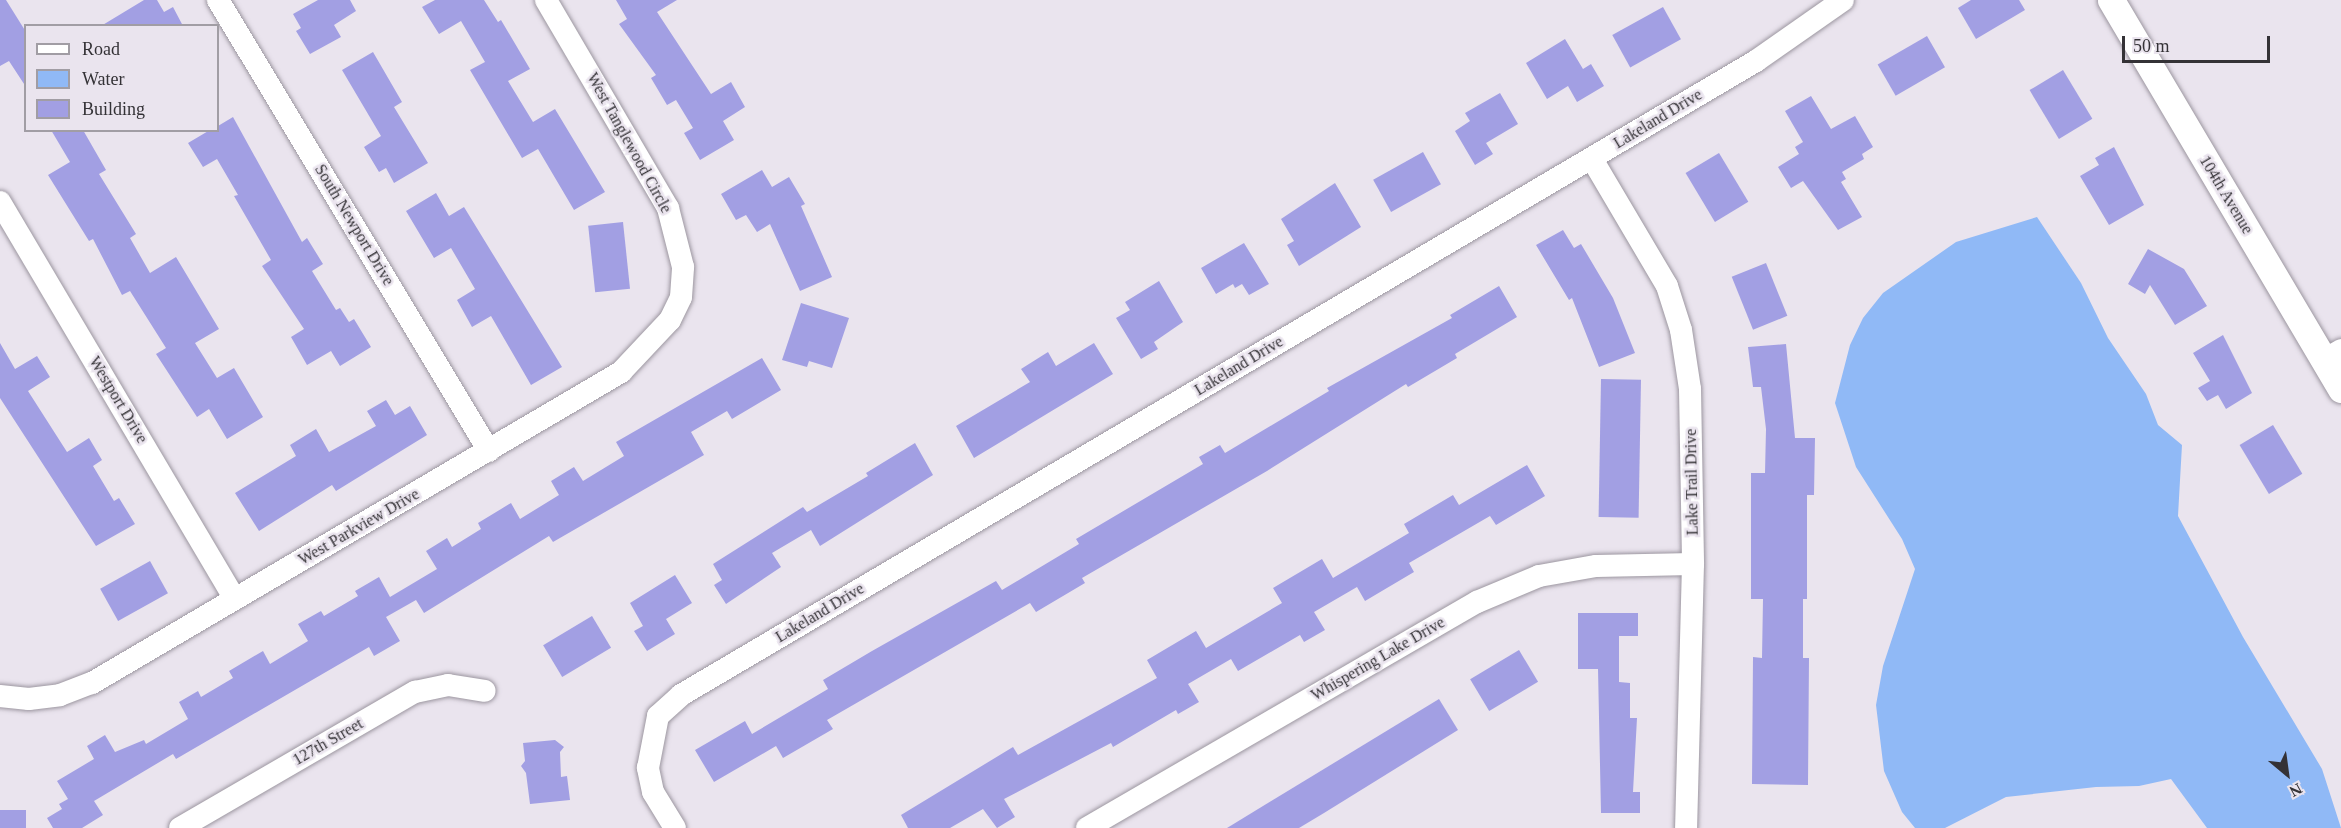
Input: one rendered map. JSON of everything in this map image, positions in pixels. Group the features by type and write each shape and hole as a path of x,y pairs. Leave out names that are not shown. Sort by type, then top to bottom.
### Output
{"street":[{"name":"South Newport Drive","path":"218,0 489,451"},
{"name":"West Tanglewood Circle","path":"546,0 664,201 683,267 681,297"},
{"name":"Lakeland Drive","path":"675,828 653,792 648,768 650,742 658,716 681,695 1756,61 1843,0"},
{"name":"104th Avenue","path":"2111,0 2332,355 2341,389"},
{"name":"Lake Trail Drive","path":"1592,159 1667,286 1681,330 1690,389 1693,564 1686,828"},
{"name":"Westport Drive","path":"0,202 235,599"},
{"name":"West Parkview Drive","path":"1,697 60,695 92,683 489,451 621,372 664,327 681,297"},
{"name":"Whispering Lake Drive","path":"1087,828 1477,602 1539,576 1596,566 1693,564"},
{"name":"127th Street","path":"180,828 416,692 448,685 485,691"}],"water":[{"path":"2037,217 2081,283 2108,338 2146,394 2158,425 2182,445 2178,516 2243,637 2322,769 2341,828 2207,828 2171,779 2139,786 2096,787 2006,797 1945,828 1915,828 1902,812 1884,771 1876,705 1883,666 1915,569 1902,539 1856,467 1835,403 1850,345 1863,318 1883,293 1956,242"}],"building":[{"path":"0,0 6,0 24,29 24,84 9,61 0,66"},
{"path":"144,0 157,0 164,12 173,7 182,24 104,24"},
{"path":"318,0 350,0 356,11 334,25 341,37 310,54 296,31 301,28 293,14"},
{"path":"435,0 484,0 498,22 501,20 530,69 508,81 533,122 555,109 605,192 574,210 538,149 522,158 470,70 485,62 461,21 439,34 422,7"},
{"path":"616,0 677,0 657,12 711,94 731,82 745,107 723,121 734,140 700,160 684,133 693,128 676,100 667,105 651,78 656,75 619,24 627,19"},
{"path":"1971,0 2019,0 2025,10 1976,39 1958,8"},
{"path":"1663,7 1681,39 1630,67 1612,35"},
{"path":"1927,36 1945,67 1896,96 1878,64"},
{"path":"1565,39 1583,69 1591,64 1604,86 1577,102 1568,86 1547,99 1526,63"},
{"path":"373,52 402,102 394,107 428,163 394,183 386,168 379,172 364,147 381,136 342,70"},
{"path":"2063,70 2092,119 2059,139 2030,90"},
{"path":"1500,93 1518,124 1486,143 1493,154 1475,165 1455,131 1470,121 1465,113"},
{"path":"1811,96 1831,129 1855,116 1873,147 1862,154 1864,159 1842,172 1846,179 1841,182 1862,217 1838,230 1803,181 1791,188 1778,167 1799,154 1795,147 1803,142 1785,111"},
{"path":"233,117 302,242 307,238 323,264 312,271 336,310 340,308 349,322 354,319 371,347 340,366 331,351 307,365 291,337 304,329 262,266 271,260 234,196 238,195 217,159 203,167 188,143 207,132 219,132 219,125"},
{"path":"52,132 84,132 106,170 99,174 136,234 130,238 150,273 176,257 219,329 195,343 217,378 234,368 263,417 227,439 209,409 197,417 156,354 166,348 130,291 122,295 93,239 89,241 48,175 70,162"},
{"path":"2114,147 2144,205 2109,225 2080,176 2099,165 2095,158"},
{"path":"1423,152 1441,184 1391,212 1373,180"},
{"path":"1719,153 1748,202 1715,222 1686,173"},
{"path":"762,170 772,187 789,177 805,204 801,206 832,277 800,291 770,224 757,232 746,215 736,220 721,194"},
{"path":"1335,183 1361,227 1299,266 1287,245 1294,241 1281,219"},
{"path":"436,193 449,216 464,207 562,367 531,385 491,316 472,327 457,300 475,289 451,248 434,258 406,211"},
{"path":"623,222 630,289 595,292 588,226"},
{"path":"1563,230 1574,248 1581,244 1613,298 1635,353 1599,367 1572,298 1569,300 1536,245"},
{"path":"1244,243 1269,284 1249,295 1242,284 1235,288 1233,284 1216,294 1201,268"},
{"path":"2148,249 2184,269 2207,306 2175,325 2150,285 2145,294 2128,284"},
{"path":"1766,263 1787,316 1753,330 1732,277"},
{"path":"1159,281 1183,322 1154,342 1158,349 1141,359 1116,318 1130,310 1125,302"},
{"path":"1499,286 1517,317 1455,354 1457,358 1408,387 1406,384 1267,471 1082,578 1085,583 1036,612 1030,603 827,720 833,729 783,758 776,746 714,782 695,750 745,721 752,734 828,689 823,680 872,651 996,581 1002,590 1079,544 1076,539 1203,464 1199,457 1220,445 1225,453 1329,391 1327,388 1452,318 1450,315"},
{"path":"801,303 849,318 832,368 809,361 807,367 782,360"},
{"path":"2223,335 2252,393 2226,409 2218,395 2207,401 2198,388 2210,381 2193,353"},
{"path":"0,343 15,369 37,356 50,377 28,391 67,452 89,438 102,460 93,466 114,501 119,498 135,524 96,546 0,398"},
{"path":"1094,343 1113,374 974,458 956,426 1030,382 1021,369 1048,352 1056,366"},
{"path":"1786,344 1795,438 1815,438 1814,495 1807,495 1807,599 1803,599 1803,658 1809,658 1808,785 1752,784 1753,657 1762,658 1763,599 1751,599 1751,473 1765,473 1766,429 1761,387 1753,387 1748,347"},
{"path":"762,358 781,390 732,419 727,411 691,432 704,455 553,542 549,536 424,613 416,600 386,617 400,641 374,656 369,647 176,759 173,754 94,801 103,815 82,828 53,828 47,818 62,809 59,804 68,799 57,781 94,759 87,746 105,735 115,752 144,740 146,744 188,719 179,702 198,691 201,697 233,678 229,671 263,651 270,664 308,641 298,624 321,611 324,616 358,596 355,591 379,577 390,597 437,569 426,551 447,538 452,547 481,529 478,523 511,503 520,519 559,495 551,481 574,467 583,481 624,456 616,442"},
{"path":"1601,379 1641,380 1639,518 1599,517"},
{"path":"386,400 395,415 410,406 427,435 336,491 332,485 259,531 235,493 296,456 290,445 316,429 329,452 376,426 367,411"},
{"path":"2273,425 2302,474 2269,494 2240,445"},
{"path":"915,443 933,475 820,546 811,530 772,553 781,567 726,604 714,585 722,580 713,564 803,507 807,512 868,476 866,473"},
{"path":"1527,465 1545,496 1496,525 1490,516 1409,563 1414,572 1365,601 1357,587 1314,612 1325,630 1304,642 1300,635 1238,671 1231,659 1188,684 1199,702 1178,714 1176,710 1113,747 1111,743 1004,799 1015,817 997,828 983,809 950,828 908,828 901,815 1013,747 1018,755 1157,678 1147,660 1196,631 1206,648 1282,603 1273,588 1322,559 1333,578 1409,533 1404,524 1453,495 1459,505"},
{"path":"150,561 168,593 118,621 100,589"},
{"path":"675,575 692,603 666,619 675,634 647,651 634,631 643,626 630,603"},
{"path":"1578,613 1638,613 1638,636 1619,636 1619,682 1630,683 1630,718 1637,718 1633,792 1640,792 1640,813 1601,813 1598,669 1578,669"},
{"path":"592,616 611,648 562,677 543,645"},
{"path":"1519,650 1538,682 1489,711 1470,679"},
{"path":"1439,699 1458,730 1324,813 1299,828 1227,828"},
{"path":"555,740 564,747 560,752 561,777 567,776 570,800 530,804 526,773 521,766 525,761 523,743"},
{"path":"0,810 26,810 26,828 0,828"}]}
